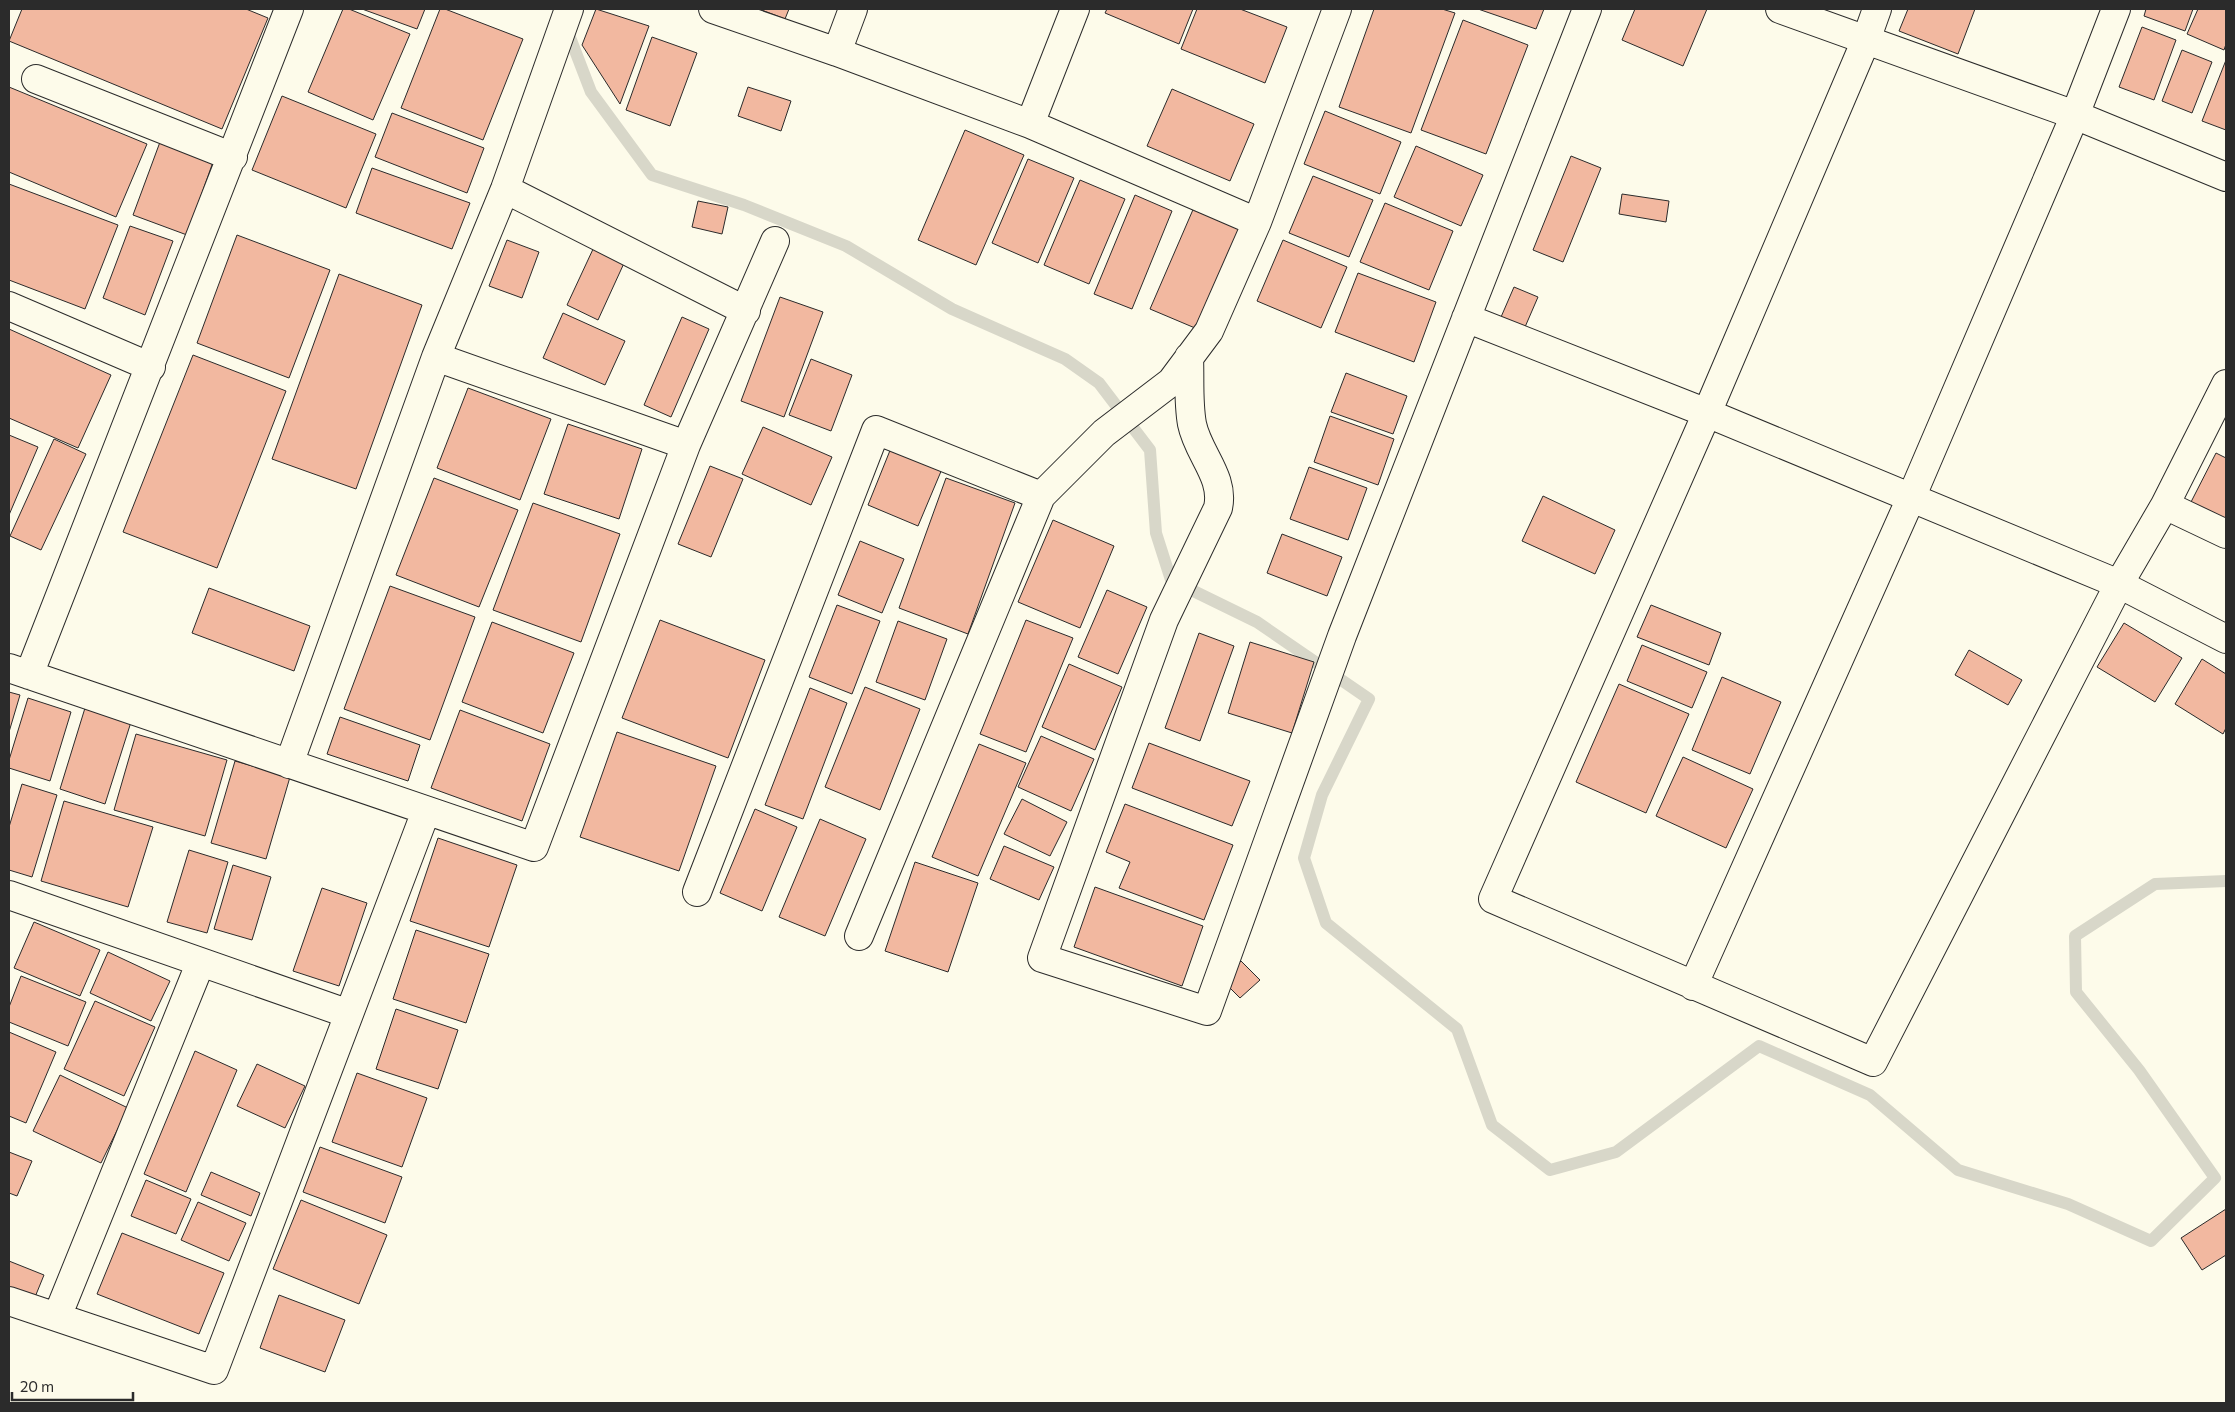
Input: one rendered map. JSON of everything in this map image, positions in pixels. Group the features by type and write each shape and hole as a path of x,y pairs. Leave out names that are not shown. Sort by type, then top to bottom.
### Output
{"street":[{"path":"289,9 151,367 19,672 534,847 686,445 775,241"},
{"path":"289,764 436,357 505,189 551,55 569,9"},
{"path":"713,9 837,52 1030,124 1257,222"},
{"path":"837,52 853,9"},
{"path":"1030,124 1074,9"},
{"path":"859,936 1041,496 1104,433 1171,382 1209,331 1257,222 1337,9"},
{"path":"1190,357 1192,425 1198,443 1219,485 1220,497 1218,508 1164,620 1042,958 1208,1011 1342,636 1587,9"},
{"path":"1780,9 2075,116 2226,177"},
{"path":"1877,9 1866,40 1707,413 1493,899 1873,1062 2119,584 2165,505 2226,384"},
{"path":"1693,986 1911,498 2075,116 2116,9"},
{"path":"36,79 233,158"},
{"path":"505,189 746,311"},
{"path":"9,306 151,367"},
{"path":"1466,318 1707,413 2119,584 2226,639"},
{"path":"436,357 686,445"},
{"path":"697,892 876,430 1041,496"},
{"path":"2165,505 2226,534"},
{"path":"9,1301 214,1370 426,811"},
{"path":"9,895 200,964 349,1014"},
{"path":"57,1317 200,964"}],"building":[{"path":"22,9 246,9 268,18 222,129 9,41"},
{"path":"343,9 349,9 410,34 373,120 308,92"},
{"path":"362,9 425,9 417,29"},
{"path":"440,9 445,9 523,39 483,140 401,108"},
{"path":"596,9 649,26 620,104 582,45"},
{"path":"759,9 789,9 785,19"},
{"path":"1107,9 1193,9 1179,44 1105,13"},
{"path":"1197,9 1240,9 1287,27 1265,83 1181,49"},
{"path":"1374,9 1442,9 1455,13 1411,133 1339,107"},
{"path":"1478,9 1544,9 1536,29"},
{"path":"1635,9 1707,9 1683,66 1622,40"},
{"path":"1908,9 1975,9 1958,54 1899,31"},
{"path":"2146,9 2193,9 2185,31 2144,16"},
{"path":"2198,9 2226,9 2226,44 2224,50 2187,34"},
{"path":"1463,20 1528,45 1486,154 1421,130"},
{"path":"2142,27 2176,40 2154,100 2119,87"},
{"path":"652,37 697,53 670,126 626,110"},
{"path":"2182,50 2212,62 2192,113 2162,101"},
{"path":"2226,60 2226,130 2202,121"},
{"path":"9,87 147,144 116,217 9,172"},
{"path":"748,87 791,101 781,131 738,116"},
{"path":"1172,89 1254,124 1230,181 1147,146"},
{"path":"282,96 376,134 346,208 252,170"},
{"path":"1325,111 1401,142 1380,194 1304,164"},
{"path":"392,113 484,148 467,193 375,157"},
{"path":"965,130 1024,155 976,265 918,240"},
{"path":"160,142 213,162 187,235 133,215"},
{"path":"1416,146 1483,175 1461,226 1394,197"},
{"path":"1571,156 1601,168 1563,262 1533,250"},
{"path":"1028,159 1074,178 1038,263 992,243"},
{"path":"372,168 470,203 452,249 356,213"},
{"path":"1313,176 1373,200 1349,257 1289,233"},
{"path":"1080,180 1125,199 1089,284 1044,265"},
{"path":"9,184 118,225 85,309 9,280"},
{"path":"1622,194 1669,201 1666,222 1619,214"},
{"path":"1135,195 1172,211 1132,309 1094,294"},
{"path":"698,201 728,207 722,234 692,227"},
{"path":"1385,203 1453,231 1429,290 1360,262"},
{"path":"1195,205 1241,225 1195,328 1150,309"},
{"path":"130,226 173,241 145,315 103,298"},
{"path":"237,235 330,270 289,378 197,343"},
{"path":"507,240 539,252 522,298 489,286"},
{"path":"1283,240 1347,267 1321,328 1257,301"},
{"path":"594,247 625,261 598,320 567,305"},
{"path":"1358,273 1436,302 1414,362 1335,332"},
{"path":"339,274 422,305 356,489 272,459"},
{"path":"1514,287 1538,297 1522,334 1498,324"},
{"path":"780,297 823,312 784,417 741,401"},
{"path":"563,313 625,341 605,385 543,358"},
{"path":"682,317 709,329 671,417 644,405"},
{"path":"9,329 111,375 78,448 9,418"},
{"path":"193,355 286,391 217,568 123,532"},
{"path":"811,359 852,375 831,431 789,415"},
{"path":"1346,373 1407,396 1393,434 1331,412"},
{"path":"468,388 551,419 520,500 437,468"},
{"path":"1330,416 1394,439 1378,485 1314,462"},
{"path":"568,424 642,449 619,519 544,494"},
{"path":"763,427 832,457 811,505 742,474"},
{"path":"9,435 38,447 9,515"},
{"path":"54,439 86,454 41,550 10,536"},
{"path":"891,448 942,469 918,526 868,505"},
{"path":"2216,453 2226,458 2226,520 2191,502"},
{"path":"710,466 743,479 711,557 678,544"},
{"path":"1309,467 1367,488 1348,540 1290,519"},
{"path":"434,478 518,510 479,607 396,575"},
{"path":"946,478 1015,503 968,634 899,608"},
{"path":"1543,496 1615,530 1595,574 1522,541"},
{"path":"533,503 620,534 581,642 493,610"},
{"path":"1053,520 1114,546 1080,628 1018,602"},
{"path":"1282,534 1342,557 1327,596 1267,573"},
{"path":"860,541 904,559 882,613 838,595"},
{"path":"390,586 475,617 430,740 344,709"},
{"path":"209,588 310,626 294,671 192,633"},
{"path":"1107,590 1147,607 1118,674 1078,657"},
{"path":"837,605 880,621 852,694 809,677"},
{"path":"1651,605 1721,633 1709,665 1637,637"},
{"path":"660,620 765,660 728,758 622,718"},
{"path":"1026,620 1073,638 1026,752 980,734"},
{"path":"898,621 947,639 925,700 876,682"},
{"path":"492,622 574,653 543,733 462,702"},
{"path":"2124,623 2182,658 2155,702 2097,667"},
{"path":"1199,633 1234,646 1200,741 1165,728"},
{"path":"1250,642 1314,662 1292,733 1228,713"},
{"path":"1642,645 1707,672 1692,708 1627,681"},
{"path":"1969,650 2022,680 2008,705 1955,675"},
{"path":"2202,659 2226,674 2226,728 2223,734 2175,704"},
{"path":"1069,664 1122,687 1095,750 1042,727"},
{"path":"1722,677 1781,702 1750,774 1692,750"},
{"path":"1619,684 1689,714 1646,813 1576,782"},
{"path":"865,687 920,709 880,810 825,787"},
{"path":"810,688 847,703 803,819 765,805"},
{"path":"9,692 20,695 9,732"},
{"path":"28,698 71,712 50,781 9,768 9,760"},
{"path":"85,708 131,722 105,804 60,789"},
{"path":"460,710 550,744 522,821 431,788"},
{"path":"340,717 420,745 408,781 327,754"},
{"path":"617,732 716,766 679,871 580,837"},
{"path":"136,734 227,760 205,836 114,810"},
{"path":"1041,736 1094,759 1071,811 1018,787"},
{"path":"1149,743 1250,781 1232,826 1132,788"},
{"path":"979,744 1026,763 978,876 932,857"},
{"path":"1683,757 1753,789 1726,848 1656,816"},
{"path":"235,761 290,777 266,859 211,843"},
{"path":"22,784 57,795 32,877 9,870 9,827"},
{"path":"1022,799 1067,822 1050,856 1004,834"},
{"path":"64,801 153,827 128,907 41,881"},
{"path":"1125,804 1233,845 1204,920 1119,888 1130,862 1106,852"},
{"path":"755,809 797,827 762,911 720,893"},
{"path":"820,819 866,839 825,936 779,917"},
{"path":"438,838 517,865 489,947 410,921"},
{"path":"1004,846 1054,867 1039,900 990,879"},
{"path":"189,850 228,862 207,933 167,922"},
{"path":"915,862 978,883 948,972 885,951"},
{"path":"233,865 271,877 252,940 214,929"},
{"path":"1095,887 1203,926 1182,986 1074,947"},
{"path":"322,888 367,903 339,986 293,971"},
{"path":"34,922 100,950 80,996 14,968"},
{"path":"416,930 489,954 466,1023 393,999"},
{"path":"108,952 170,981 151,1021 90,993"},
{"path":"1241,961 1260,980 1240,998 1221,979"},
{"path":"21,976 86,1002 68,1046 9,1022 9,1007"},
{"path":"95,1001 155,1027 124,1096 64,1069"},
{"path":"396,1009 458,1030 438,1089 376,1069"},
{"path":"9,1032 56,1052 26,1123 9,1116"},
{"path":"195,1051 237,1070 186,1192 144,1174"},
{"path":"257,1064 305,1086 285,1128 237,1106"},
{"path":"357,1073 427,1098 402,1167 332,1142"},
{"path":"60,1075 128,1108 101,1163 33,1131"},
{"path":"320,1147 402,1177 385,1223 303,1192"},
{"path":"9,1152 32,1161 17,1196 9,1193"},
{"path":"211,1172 260,1193 251,1216 201,1195"},
{"path":"146,1180 191,1199 176,1234 131,1216"},
{"path":"301,1200 387,1235 359,1304 273,1269"},
{"path":"198,1202 246,1223 229,1261 181,1240"},
{"path":"2226,1209 2226,1255 2202,1270 2181,1238"},
{"path":"122,1233 224,1273 199,1334 97,1294"},
{"path":"9,1261 44,1275 33,1302 9,1292"},
{"path":"279,1295 345,1320 325,1372 260,1348"}],"waterway":[{"path":"566,27 591,92 652,175 744,205 846,246 952,309 1065,359 1099,383 1150,450 1156,533 1171,580 1257,622 1369,699 1322,795 1304,858 1326,923 1457,1029 1492,1125 1550,1170 1616,1152 1759,1046 1870,1095 1958,1170 2068,1204 2151,1241 2215,1178 2139,1070 2076,992 2075,936 2155,884 2226,881"}]}
